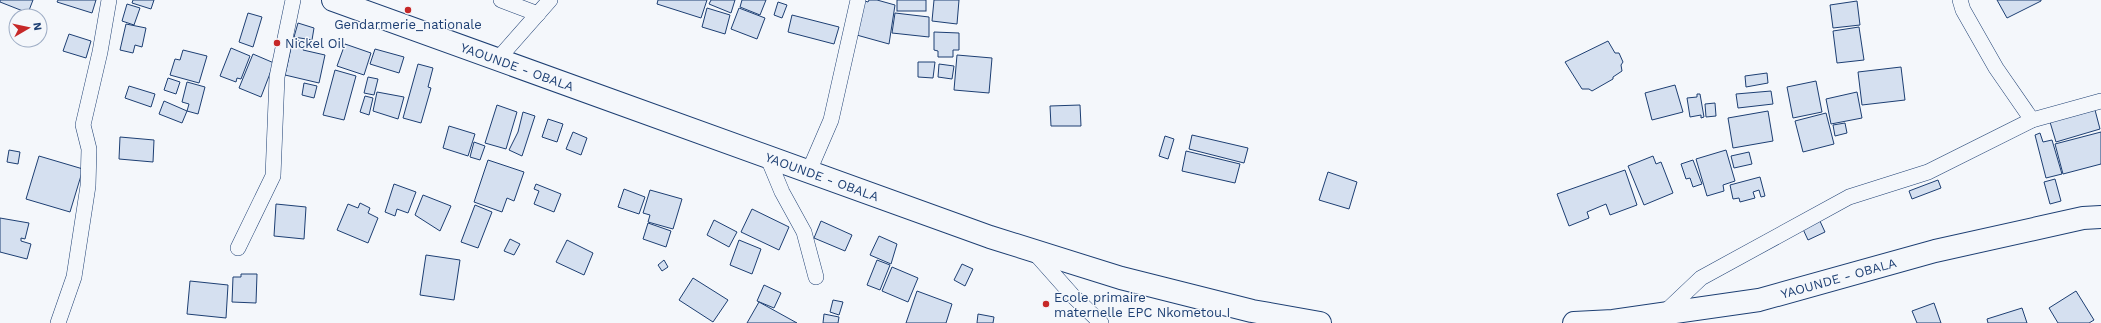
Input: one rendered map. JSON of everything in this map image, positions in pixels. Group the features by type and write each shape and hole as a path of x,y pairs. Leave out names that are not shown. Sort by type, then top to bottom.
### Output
{"highway":[{"name":"YAOUNDE - OBALA","path":"333,0 990,237 1121,278 1252,311 1320,323"},
{"name":"YAOUNDE - OBALA","path":"1574,323 1612,321 1759,300 1934,251 2083,218 2101,217"}],"street":[{"path":"58,323 74,277 88,186 89,149 83,125 100,52 108,0"},
{"path":"238,248 272,176 277,76 293,0"},
{"path":"501,0 538,14"},
{"path":"498,59 550,0"},
{"path":"809,171 831,120 858,0"},
{"path":"1960,0 1963,10 1996,68 2032,120"},
{"path":"1663,314 1701,278 1849,197 1928,172 2032,120 2101,101"},
{"path":"767,156 782,192 804,232 816,277"},
{"path":"1032,250 1073,296 1101,323"}],"building":[{"path":"0,0 33,0 30,8 15,8 0,2"},
{"path":"58,0 96,0 92,13 57,2"},
{"path":"133,0 154,0 151,9 132,3"},
{"path":"658,0 707,0 701,18 657,4"},
{"path":"711,0 735,0 731,13 709,4"},
{"path":"742,0 766,0 760,15 740,7"},
{"path":"862,0 868,2 869,0 877,0 895,5 889,44 853,34"},
{"path":"897,0 926,0 926,11 897,11"},
{"path":"934,0 959,0 957,24 932,21"},
{"path":"1997,0 2041,0 2041,1 2007,18"},
{"path":"1857,1 1860,25 1833,28 1830,5"},
{"path":"778,2 787,5 782,18 774,15"},
{"path":"127,4 140,8 134,25 122,21"},
{"path":"707,8 730,15 725,34 702,27"},
{"path":"739,8 765,18 757,39 731,29"},
{"path":"248,13 262,17 253,47 239,42"},
{"path":"895,13 929,17 929,37 892,33"},
{"path":"792,15 839,27 834,44 788,32"},
{"path":"298,23 314,28 312,40 294,37"},
{"path":"126,24 146,28 142,47 135,45 133,53 120,50"},
{"path":"1859,27 1864,60 1837,63 1833,31"},
{"path":"934,32 959,33 959,50 953,50 953,57 938,57 938,51 934,50"},
{"path":"69,34 91,41 86,58 63,51"},
{"path":"293,39 305,42 303,50 325,55 319,83 285,75"},
{"path":"1608,41 1615,53 1619,53 1623,62 1621,65 1622,71 1613,77 1613,79 1592,91 1589,89 1582,89 1565,62"},
{"path":"345,44 371,53 364,75 337,66"},
{"path":"231,48 250,56 241,79 237,78 236,82 220,76"},
{"path":"375,49 404,57 399,73 370,64"},
{"path":"183,50 207,56 199,83 170,75 175,59 180,60"},
{"path":"253,54 274,63 261,97 239,88"},
{"path":"957,55 992,58 989,93 954,90"},
{"path":"918,62 935,62 933,78 918,77"},
{"path":"418,64 433,68 428,87 431,88 421,123 403,118"},
{"path":"939,64 954,66 952,79 938,77"},
{"path":"1901,67 1905,100 1862,105 1858,72"},
{"path":"335,70 356,76 344,120 323,115"},
{"path":"1767,73 1768,83 1746,87 1745,76"},
{"path":"368,77 378,79 374,95 364,93"},
{"path":"168,78 180,82 176,94 164,90"},
{"path":"1816,81 1822,112 1793,118 1787,87"},
{"path":"187,82 205,87 198,114 187,111 189,104 182,102"},
{"path":"304,83 317,86 314,98 302,95"},
{"path":"1675,85 1683,112 1652,120 1645,93"},
{"path":"129,86 155,94 151,107 125,98"},
{"path":"1771,91 1773,104 1738,108 1736,94"},
{"path":"377,92 404,97 398,119 373,111"},
{"path":"1857,92 1862,118 1831,124 1826,99"},
{"path":"1697,94 1700,94 1704,117 1701,118 1701,115 1690,117 1687,98 1697,97"},
{"path":"365,96 373,98 369,115 360,112"},
{"path":"164,101 187,111 182,123 159,114"},
{"path":"1715,103 1716,116 1706,117 1705,104"},
{"path":"497,105 517,112 506,149 485,143"},
{"path":"1080,105 1081,126 1051,126 1050,106"},
{"path":"2095,110 2100,129 2056,142 2050,122"},
{"path":"1768,111 1773,141 1733,148 1728,118"},
{"path":"523,112 535,116 522,156 509,150 518,132"},
{"path":"1826,113 1834,144 1803,152 1795,121"},
{"path":"548,119 563,124 557,142 542,137"},
{"path":"1845,123 1847,133 1835,136 1833,125"},
{"path":"449,126 475,134 468,156 443,148"},
{"path":"573,132 587,138 581,155 566,149"},
{"path":"2101,132 2101,164 2063,174 2055,144"},
{"path":"2040,133 2043,142 2052,140 2062,174 2046,178 2035,135"},
{"path":"1192,135 1248,148 1244,163 1189,149"},
{"path":"1165,136 1174,139 1168,159 1159,156"},
{"path":"120,137 154,140 153,162 119,159"},
{"path":"474,142 485,146 480,160 470,157"},
{"path":"9,150 20,152 18,164 7,162"},
{"path":"1726,150 1735,181 1723,185 1724,191 1707,196 1696,159"},
{"path":"1186,151 1240,164 1235,183 1182,171"},
{"path":"1749,152 1752,164 1734,168 1731,156"},
{"path":"39,156 83,169 70,212 26,199"},
{"path":"1653,156 1656,164 1661,162 1673,193 1644,205 1628,166"},
{"path":"488,160 524,172 514,201 507,198 502,212 474,202"},
{"path":"1693,160 1702,184 1693,187 1690,178 1686,179 1681,164"},
{"path":"1625,170 1637,205 1610,215 1606,204 1587,212 1589,218 1569,226 1557,194"},
{"path":"1328,172 1357,182 1349,209 1319,200"},
{"path":"1760,177 1765,196 1761,197 1759,190 1753,192 1755,198 1740,202 1739,198 1733,199 1730,185"},
{"path":"2055,179 2061,201 2050,204 2044,182"},
{"path":"1938,180 1941,188 1912,199 1909,191"},
{"path":"394,184 416,192 408,213 397,209 395,216 385,212"},
{"path":"536,184 561,194 554,212 534,204 539,191 534,189"},
{"path":"624,189 645,197 639,214 618,207"},
{"path":"650,190 682,199 673,229 648,222 650,215 643,213"},
{"path":"423,195 451,206 440,231 415,215"},
{"path":"360,203 370,208 368,213 378,218 368,243 337,230 348,204 358,208"},
{"path":"276,204 306,207 304,239 274,236"},
{"path":"475,205 492,212 478,248 461,242"},
{"path":"752,209 789,227 779,250 741,232"},
{"path":"0,218 29,223 25,239 21,238 21,241 31,244 27,259 0,252"},
{"path":"1819,219 1825,232 1808,240 1802,227"},
{"path":"714,220 737,232 729,247 707,235"},
{"path":"821,221 852,235 845,251 814,238"},
{"path":"648,223 671,231 666,247 643,239"},
{"path":"879,236 897,244 891,264 870,255"},
{"path":"510,239 520,244 514,255 504,251"},
{"path":"567,240 593,253 584,275 556,262"},
{"path":"739,240 761,249 752,274 730,265"},
{"path":"426,255 460,260 454,300 420,295"},
{"path":"664,260 668,267 662,271 658,265"},
{"path":"877,260 890,265 880,290 867,285"},
{"path":"962,264 973,269 965,286 954,280"},
{"path":"892,267 918,278 908,302 882,291"},
{"path":"241,274 257,274 256,303 232,302 233,277 241,277"},
{"path":"693,278 728,300 713,322 679,300"},
{"path":"190,281 228,285 226,318 187,314"},
{"path":"764,285 781,293 774,308 757,301"},
{"path":"917,291 952,304 946,323 906,323"},
{"path":"2076,291 2094,320 2089,323 2058,323 2049,308"},
{"path":"833,300 843,302 839,315 830,312"},
{"path":"759,302 797,323 747,323"},
{"path":"1934,303 1941,323 1917,323 1912,311"},
{"path":"2022,308 2027,323 1988,323 1987,319"},
{"path":"824,314 839,317 838,323 823,323"},
{"path":"978,314 994,317 993,323 977,323"}],"place":[{"name":"Gendarmerie_nationale","path":"408,10"},
{"name":"Nickel Oil","path":"277,43"},
{"name":"Ecole primaire maternelle EPC Nkometou I","path":"1046,304"}]}
